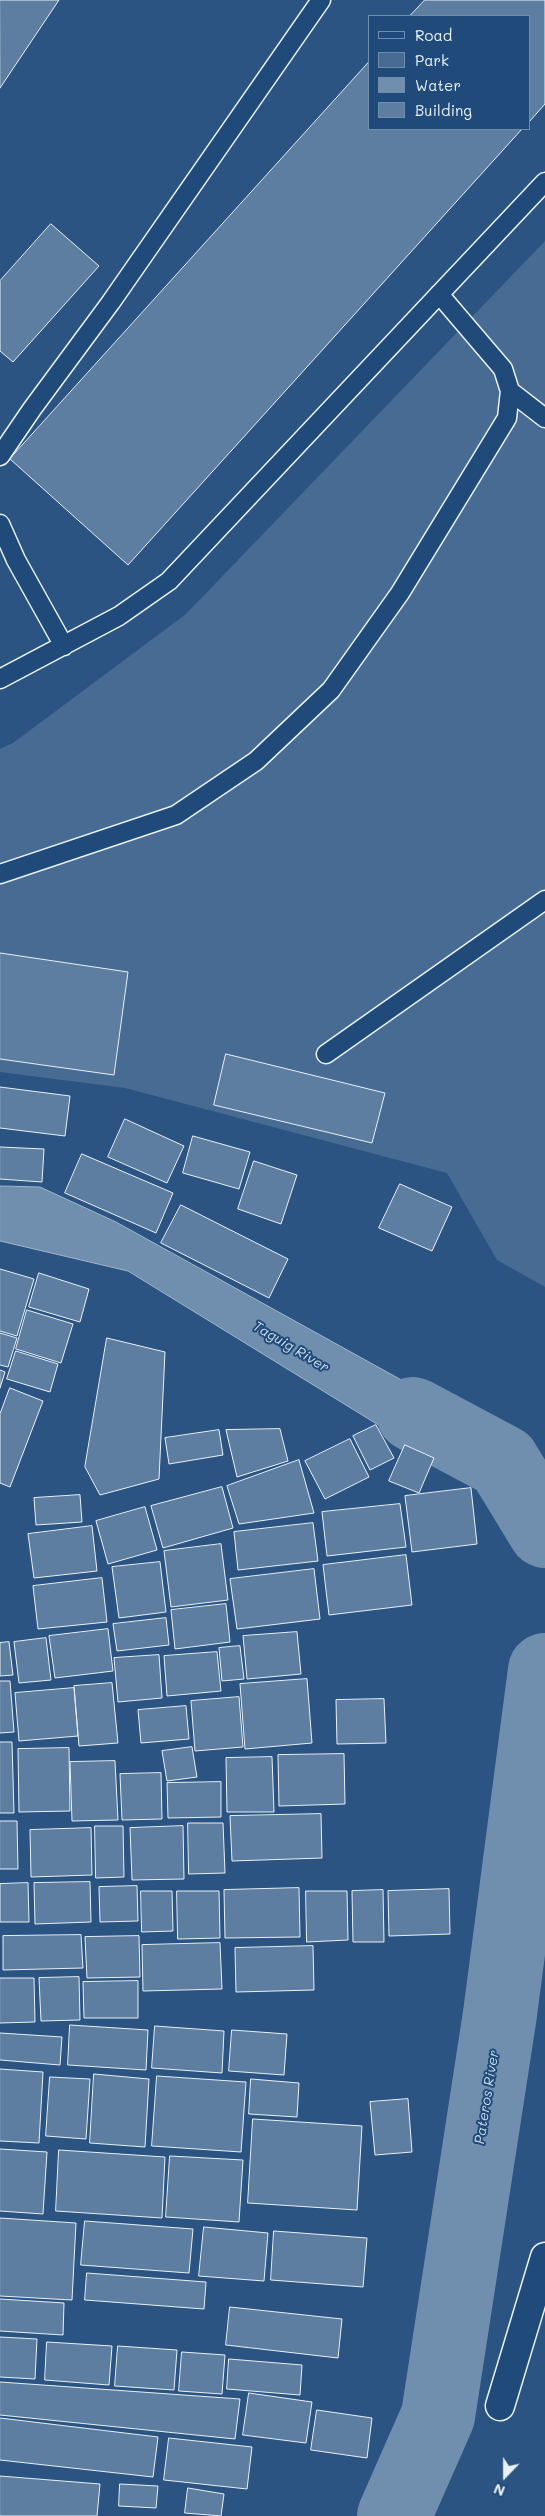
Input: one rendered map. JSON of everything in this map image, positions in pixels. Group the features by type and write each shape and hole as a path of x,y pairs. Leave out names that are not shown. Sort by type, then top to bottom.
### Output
{"street":[{"path":"500,2406 545,2257"}],"lane":[{"path":"0,456 111,302 320,0"},
{"path":"0,679 119,616 169,581 545,182"},
{"path":"0,874 176,815 256,761 324,696 400,594 508,418 510,392 502,369 439,294"},
{"path":"510,392 545,418"},
{"path":"0,524 16,560 64,646"},
{"path":"326,1054 545,900"}],"green space":[{"path":"545,241 545,1287 497,1260 447,1173 125,1088 0,1072 0,749 13,743 186,614"}],"water":[{"path":"0,1186 40,1187 116,1222 508,1439 503,1462 476,1485 128,1271 0,1241"}],"building":[{"path":"0,0 59,0 0,88"},
{"path":"425,0 545,0 545,104 530,121 530,15 411,15"},
{"path":"368,63 368,130 521,130 128,565 10,459"},
{"path":"51,224 99,266 13,362 0,351 0,281"},
{"path":"0,953 128,972 114,1075 0,1059"},
{"path":"226,1054 385,1093 372,1143 214,1105"},
{"path":"0,1087 70,1096 65,1136 0,1128"},
{"path":"125,1119 184,1146 167,1183 108,1157"},
{"path":"193,1136 250,1152 239,1189 183,1173"},
{"path":"0,1147 44,1149 42,1182 0,1179"},
{"path":"82,1154 173,1193 156,1233 65,1193"},
{"path":"254,1161 297,1175 281,1224 238,1209"},
{"path":"400,1184 452,1207 432,1251 379,1228"},
{"path":"181,1205 288,1259 269,1298 161,1243"},
{"path":"0,1269 34,1279 17,1336 0,1331"},
{"path":"39,1273 89,1289 80,1322 29,1307"},
{"path":"27,1310 73,1324 61,1363 16,1349"},
{"path":"0,1333 17,1338 8,1367 0,1365"},
{"path":"107,1338 165,1352 159,1479 100,1495 85,1467"},
{"path":"16,1351 58,1364 50,1392 7,1379"},
{"path":"0,1370 5,1372 0,1388"},
{"path":"10,1388 43,1401 10,1487 0,1483 0,1414"},
{"path":"376,1425 394,1458 370,1470 353,1436"},
{"path":"280,1429 288,1461 237,1477 226,1430"},
{"path":"219,1430 223,1455 169,1464 165,1438"},
{"path":"350,1439 369,1477 325,1499 305,1461"},
{"path":"405,1445 434,1458 419,1493 389,1481"},
{"path":"299,1460 314,1513 239,1524 227,1486"},
{"path":"222,1487 233,1528 163,1548 151,1506"},
{"path":"471,1488 477,1544 412,1552 405,1496"},
{"path":"80,1495 82,1522 36,1525 34,1498"},
{"path":"400,1504 406,1547 327,1556 322,1512"},
{"path":"145,1507 157,1550 108,1564 96,1521"},
{"path":"313,1523 318,1561 238,1570 234,1532"},
{"path":"92,1526 97,1571 34,1578 28,1534"},
{"path":"221,1544 228,1600 171,1607 164,1551"},
{"path":"406,1555 412,1605 329,1615 323,1565"},
{"path":"160,1562 166,1612 119,1618 112,1567"},
{"path":"314,1569 320,1619 237,1629 230,1579"},
{"path":"102,1578 107,1622 38,1629 33,1586"},
{"path":"226,1604 230,1642 175,1649 171,1610"},
{"path":"166,1618 169,1645 117,1651 113,1624"},
{"path":"108,1629 113,1671 55,1678 49,1636"},
{"path":"297,1632 301,1674 247,1679 243,1636"},
{"path":"46,1638 51,1680 19,1683 14,1642"},
{"path":"9,1642 13,1675 0,1676 0,1643"},
{"path":"240,1646 244,1679 222,1681 219,1648"},
{"path":"217,1652 221,1691 167,1696 164,1656"},
{"path":"159,1655 162,1698 118,1702 114,1658"},
{"path":"307,1679 312,1743 245,1749 240,1684"},
{"path":"0,1681 10,1681 14,1732 0,1733"},
{"path":"112,1683 118,1743 79,1746 74,1686"},
{"path":"74,1688 78,1736 19,1741 15,1693"},
{"path":"239,1697 243,1747 195,1751 191,1701"},
{"path":"384,1699 386,1743 337,1744 336,1700"},
{"path":"186,1706 189,1739 141,1743 138,1710"},
{"path":"0,1742 12,1742 14,1813 0,1813"},
{"path":"192,1747 197,1777 167,1781 162,1751"},
{"path":"69,1748 70,1811 19,1812 18,1749"},
{"path":"344,1754 345,1804 279,1806 278,1755"},
{"path":"272,1757 274,1812 227,1812 226,1758"},
{"path":"115,1761 118,1820 72,1821 70,1762"},
{"path":"161,1773 162,1819 122,1820 120,1774"},
{"path":"221,1782 221,1817 168,1818 167,1783"},
{"path":"321,1814 322,1858 232,1861 230,1816"},
{"path":"0,1821 17,1821 18,1869 0,1869"},
{"path":"188,1823 223,1823 225,1873 189,1874"},
{"path":"95,1826 123,1826 124,1877 96,1878"},
{"path":"183,1826 184,1879 132,1880 130,1828"},
{"path":"91,1828 92,1875 31,1877 30,1830"},
{"path":"90,1882 91,1922 35,1924 34,1883"},
{"path":"28,1883 29,1922 0,1922 0,1884"},
{"path":"137,1886 138,1921 100,1922 99,1887"},
{"path":"299,1888 300,1937 225,1938 224,1890"},
{"path":"449,1889 450,1934 389,1936 388,1891"},
{"path":"383,1890 384,1942 353,1942 352,1891"},
{"path":"141,1891 172,1891 173,1931 142,1932"},
{"path":"177,1891 219,1891 220,1938 178,1939"},
{"path":"306,1891 347,1891 348,1940 307,1942"},
{"path":"81,1935 83,1968 3,1970 3,1936"},
{"path":"139,1936 140,1977 87,1978 85,1937"},
{"path":"220,1943 222,1989 143,1991 142,1945"},
{"path":"313,1946 314,1990 236,1992 235,1948"},
{"path":"79,1977 80,2020 41,2021 39,1978"},
{"path":"0,1978 34,1978 35,2022 0,2023"},
{"path":"138,1981 138,2018 84,2018 83,1982"},
{"path":"70,2025 148,2030 146,2070 68,2065"},
{"path":"155,2026 224,2031 222,2073 152,2068"},
{"path":"232,2030 287,2034 284,2075 229,2071"},
{"path":"0,2033 62,2037 60,2065 0,2060"},
{"path":"0,2069 43,2072 39,2143 0,2141"},
{"path":"94,2074 149,2079 145,2147 90,2143"},
{"path":"157,2076 246,2082 241,2152 152,2146"},
{"path":"50,2077 90,2079 86,2139 46,2136"},
{"path":"251,2079 299,2083 297,2117 249,2114"},
{"path":"408,2099 412,2152 375,2155 370,2102"},
{"path":"253,2119 362,2126 357,2210 248,2203"},
{"path":"0,2149 47,2152 43,2214 0,2211"},
{"path":"59,2150 165,2157 162,2218 56,2211"},
{"path":"170,2156 243,2160 239,2222 166,2217"},
{"path":"0,2218 76,2223 72,2300 0,2296"},
{"path":"85,2221 193,2229 189,2273 81,2265"},
{"path":"204,2227 268,2233 264,2281 199,2276"},
{"path":"274,2231 367,2238 363,2287 271,2280"},
{"path":"87,2273 206,2282 204,2309 85,2300"},
{"path":"0,2299 64,2303 63,2335 0,2331"},
{"path":"230,2307 342,2319 338,2358 226,2345"},
{"path":"0,2337 37,2339 35,2379 0,2377"},
{"path":"47,2342 112,2346 109,2385 45,2380"},
{"path":"118,2346 177,2350 174,2390 115,2386"},
{"path":"182,2352 225,2355 222,2394 179,2391"},
{"path":"229,2359 302,2365 300,2395 227,2389"},
{"path":"0,2382 240,2399 235,2439 0,2415"},
{"path":"249,2393 312,2402 306,2443 243,2435"},
{"path":"317,2410 372,2418 367,2458 311,2450"},
{"path":"0,2418 158,2437 153,2477 0,2460"},
{"path":"169,2438 252,2447 247,2489 164,2480"},
{"path":"0,2476 100,2484 97,2516 0,2516"},
{"path":"120,2484 158,2486 156,2508 119,2506"},
{"path":"188,2488 224,2494 221,2516 185,2513"}],"waterway":[{"name":"Taguig River","path":"413,1414 503,1462 545,1531"},
{"name":"Pateros River","path":"394,2516 438,2416 500,2014 545,1670"}]}
